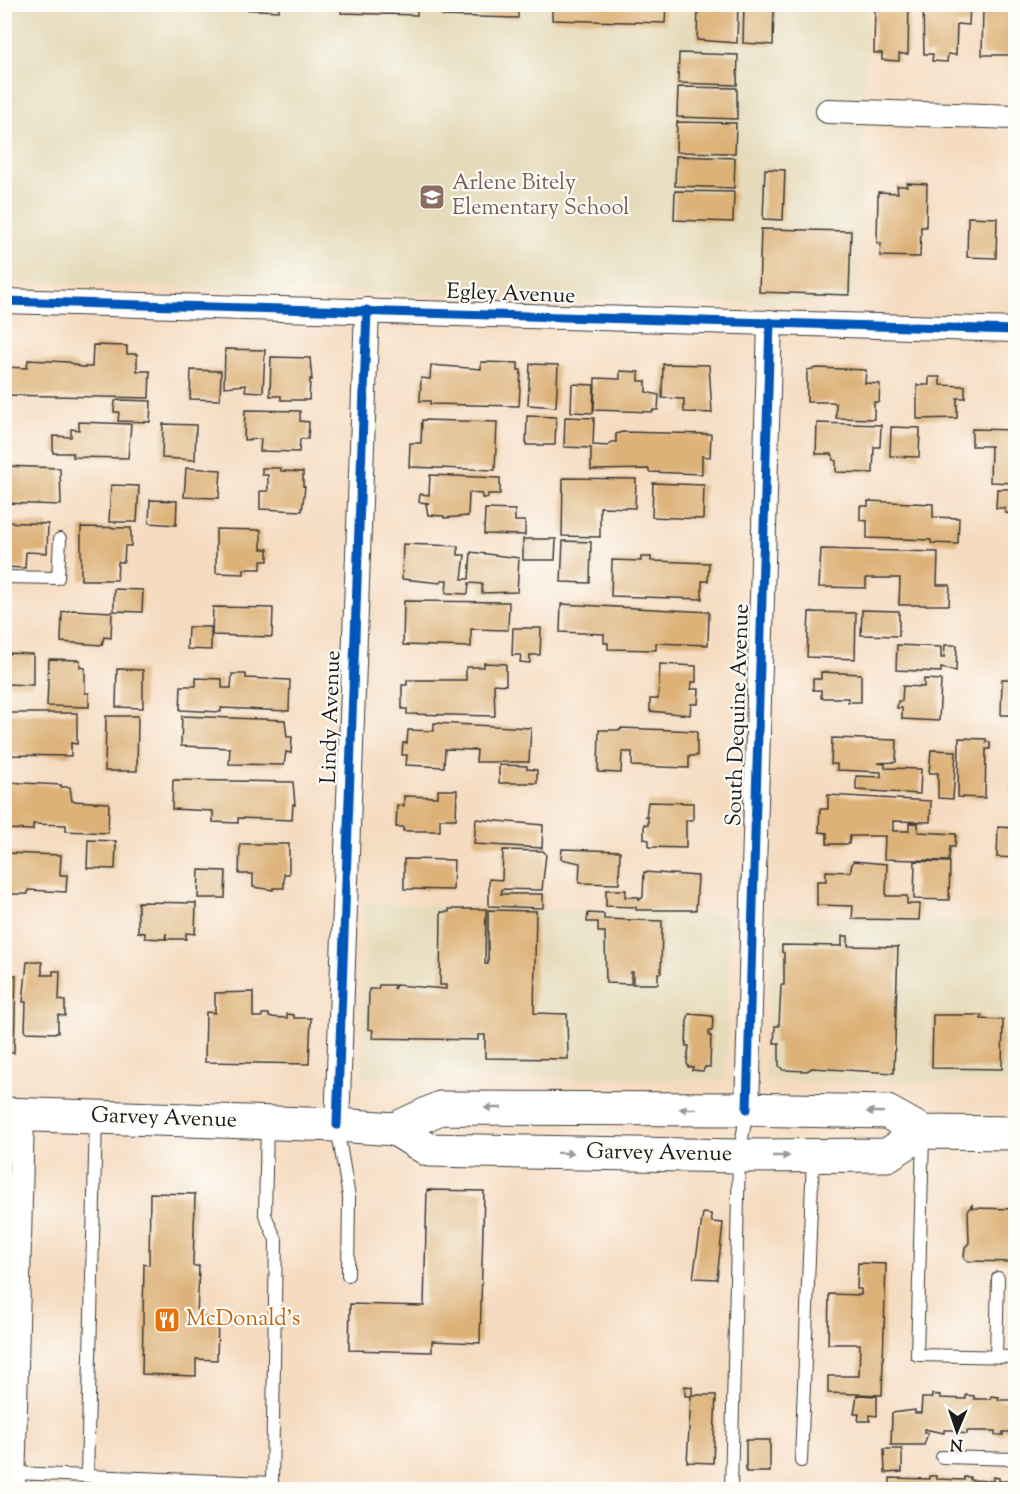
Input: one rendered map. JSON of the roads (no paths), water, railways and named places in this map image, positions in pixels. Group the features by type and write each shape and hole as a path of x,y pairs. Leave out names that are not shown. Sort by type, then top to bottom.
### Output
{"main road":[{"name":"Garvey Avenue","path":"395,1130 440,1108 747,1109 887,1112 923,1132 1016,1133"},
{"name":"Garvey Avenue","path":"13,1115 337,1125 395,1130 429,1150 739,1156 887,1155 923,1132"}],"street":[{"path":"828,111 1016,117"},
{"name":"Egley Avenue","path":"4,301 1016,330"},
{"name":"Lindy Avenue","path":"337,1125 367,310"},
{"name":"South Dequine Avenue","path":"747,1109 770,322"},
{"path":"13,1115 14,1481"}],"lane":[{"path":"4,577 58,578 60,539"},
{"path":"731,1490 739,1156 747,1109"},
{"path":"87,1476 96,1116"},
{"path":"14,1481 87,1476 272,1483 276,1240 265,1215 267,1124"},
{"path":"337,1125 348,1197 348,1275"},
{"path":"923,1132 918,1355 1016,1357"},
{"path":"801,1461 813,1155"},
{"path":"996,1356 998,1278"},
{"path":"942,1457 1016,1459"}],"place":[{"name":"Arlene Bitely Elementary School","path":"432,197"},
{"name":"McDonald's","path":"167,1320"}]}
